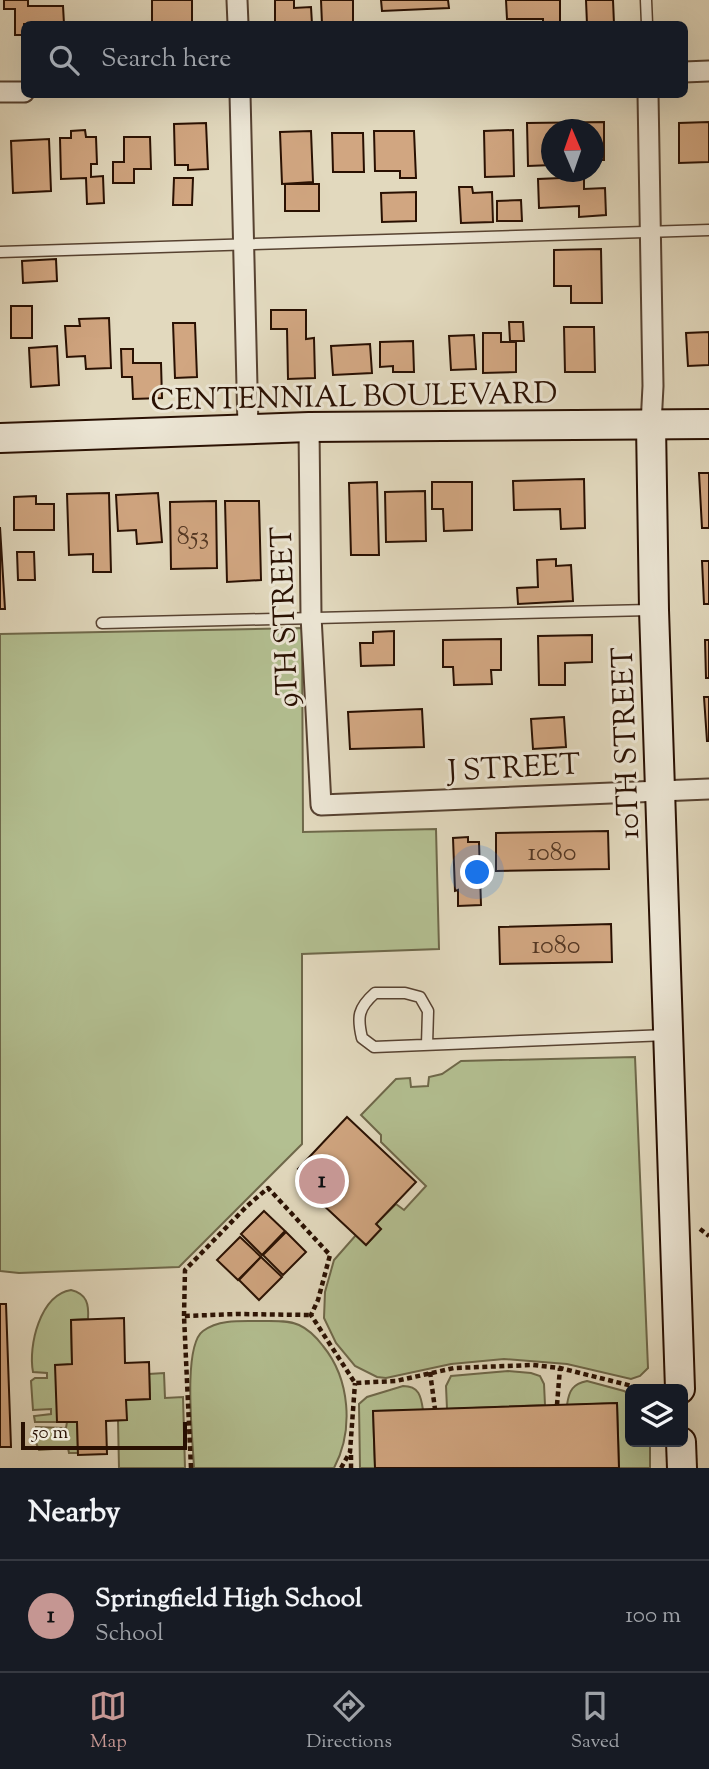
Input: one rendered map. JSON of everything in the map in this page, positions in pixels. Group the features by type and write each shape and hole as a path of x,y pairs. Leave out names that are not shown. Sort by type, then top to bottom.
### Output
{"street":[{"path":"237,0 238,21"},
{"path":"688,72 709,71"},
{"path":"0,92 21,92"},
{"path":"240,98 248,428"},
{"name":"10TH STREET","path":"648,98 654,610 680,1384"},
{"name":"CENTENNIAL BOULEVARD","path":"0,438 248,428 709,424"},
{"name":"9TH STREET","path":"309,427 311,616 321,805"},
{"name":"J STREET","path":"321,805 709,789"},
{"path":"681,1447 682,1468"}],"lane":[{"path":"646,0 647,21"},
{"path":"0,252 709,230"},
{"path":"102,623 654,610"},
{"path":"427,1045 428,1011 420,997 405,993 376,993 364,1002 358,1019 362,1038 374,1047 427,1045 668,1035"}],"path":[{"path":"191,1468 184,1316 185,1270 268,1188 330,1255 318,1300 311,1315"},
{"path":"700,1229 709,1237"},
{"path":"184,1316 311,1315"},
{"path":"311,1315 355,1383 351,1468"},
{"path":"355,1383 396,1381 430,1372 483,1366 533,1365 560,1368 625,1384"},
{"path":"557,1405 560,1368"},
{"path":"430,1372 435,1409"},
{"path":"341,1468 351,1452"}],"green space":[{"path":"302,628 303,832 436,829 439,949 302,954 302,1144 179,1267 19,1273 0,1271 0,634"},
{"path":"635,1057 648,1368 640,1376 631,1379 567,1364 504,1359 451,1364 386,1378 377,1377 355,1366 336,1343 324,1318 325,1292 334,1260 356,1235 366,1245 381,1229 376,1224 396,1204 404,1210 426,1186 381,1142 381,1135 361,1115 396,1079 410,1078 411,1087 428,1086 429,1077 442,1074 461,1061"},
{"path":"71,1290 81,1294 86,1300 88,1319 71,1320 72,1364 57,1422 35,1422 34,1416 51,1414 51,1409 33,1410 31,1381 35,1378 47,1378 47,1373 33,1372 32,1349 38,1323 51,1301"},
{"path":"295,1323 309,1331 332,1359 339,1374 344,1389 346,1421 345,1438 334,1468 194,1468 191,1374 197,1340 203,1331 216,1324"},
{"path":"508,1371 540,1376 544,1384 545,1405 447,1409 446,1386 451,1376"},
{"path":"164,1373 165,1398 183,1397 185,1468 119,1468 118,1420 126,1400 150,1399 149,1374"},
{"path":"587,1381 625,1392 625,1447 650,1447 650,1468 619,1468 617,1403 567,1405 572,1388"},
{"path":"403,1386 416,1390 423,1410 373,1411 375,1468 360,1468 359,1404 367,1397"},
{"path":"67,1422 77,1422 78,1453 69,1453 68,1448 39,1450 34,1438 36,1427 66,1428"}],"building":[{"path":"4,0 28,0 28,6 63,6 64,21 21,21 21,35 15,35 15,9 4,9"},
{"path":"152,0 192,0 192,21 152,21"},
{"path":"275,0 294,0 294,8 311,7 312,21 275,21"},
{"path":"321,0 353,0 353,21 322,21"},
{"path":"381,0 448,0 449,8 382,11"},
{"path":"506,0 560,0 560,21 507,19"},
{"path":"586,0 613,0 614,21 587,21"},
{"path":"709,122 709,162 679,163 679,123"},
{"path":"206,123 208,169 188,170 188,165 175,165 174,124"},
{"path":"527,123 541,123 541,165 528,166"},
{"path":"85,130 86,137 96,137 97,164 91,164 91,177 103,176 104,203 87,204 86,178 61,179 60,138 71,138 71,131"},
{"path":"513,130 514,176 485,177 484,131"},
{"path":"311,131 313,182 282,184 280,132"},
{"path":"374,131 414,131 416,178 400,178 400,171 375,171"},
{"path":"332,133 363,133 364,172 333,172"},
{"path":"124,137 150,137 151,169 134,169 134,183 113,183 113,162 124,162"},
{"path":"49,139 51,191 13,193 11,141"},
{"path":"174,178 193,178 192,205 173,205"},
{"path":"538,179 541,179 541,182 584,182 584,189 605,188 606,215 579,217 579,206 539,208"},
{"path":"285,184 319,184 319,211 285,211"},
{"path":"459,187 472,187 473,193 492,192 493,222 461,223"},
{"path":"416,192 416,221 382,222 381,193"},
{"path":"521,200 522,221 497,221 497,201"},
{"path":"601,249 602,303 571,303 571,286 554,286 554,250"},
{"path":"56,259 57,281 23,283 22,261"},
{"path":"11,306 32,306 32,338 11,338"},
{"path":"271,310 306,310 306,339 314,338 315,378 288,379 287,329 271,329"},
{"path":"109,318 111,368 86,369 85,356 67,357 65,326 80,326 79,319"},
{"path":"509,322 523,322 524,341 510,341"},
{"path":"173,323 195,323 197,377 175,378"},
{"path":"564,327 594,327 595,372 565,372"},
{"path":"709,332 709,365 688,366 686,333"},
{"path":"483,333 501,333 501,342 516,342 516,372 483,373"},
{"path":"474,335 476,369 451,370 449,336"},
{"path":"413,341 414,372 393,372 393,366 380,367 380,342"},
{"path":"370,344 372,373 333,375 331,346"},
{"path":"57,346 59,385 31,387 29,348"},
{"path":"121,349 133,349 133,363 161,363 162,398 133,399 132,377 122,377"},
{"path":"699,473 709,473 709,528 702,528"},
{"path":"584,479 585,528 561,529 560,509 514,510 513,481"},
{"path":"377,482 379,555 351,555 349,483"},
{"path":"432,482 472,482 472,530 444,531 443,509 432,509"},
{"path":"425,491 426,541 386,542 385,492"},
{"path":"109,493 111,572 93,572 93,554 69,555 67,494"},
{"path":"158,493 162,542 137,544 136,530 118,531 116,495"},
{"path":"36,496 36,504 54,504 54,530 14,530 14,497"},
{"path":"216,501 217,568 171,569 170,502"},
{"path":"225,501 259,501 261,580 227,582"},
{"path":"0,527 5,609 0,609"},
{"path":"17,552 34,552 35,580 18,580"},
{"path":"556,559 556,566 571,565 573,601 518,604 517,588 538,587 537,560"},
{"path":"702,561 709,561 709,604 704,604"},
{"path":"394,631 394,665 361,666 360,643 373,643 373,632"},
{"path":"592,635 592,662 565,663 565,685 539,685 538,636"},
{"path":"501,639 501,670 491,670 492,684 454,685 453,667 443,667 443,640"},
{"path":"705,640 709,640 709,678 706,678"},
{"path":"704,697 709,697 709,741 707,741"},
{"path":"422,709 424,747 350,749 348,712"},
{"path":"564,717 566,747 533,749 531,719"},
{"path":"608,831 609,869 496,871 496,833"},
{"path":"468,837 468,842 479,842 481,905 458,906 453,838"},
{"path":"611,924 612,962 500,964 499,927"},
{"path":"347,1117 416,1182 376,1224 381,1229 366,1245 305,1188 311,1182 298,1169"},
{"path":"264,1211 285,1231 262,1255 241,1234"},
{"path":"286,1232 306,1252 283,1275 263,1255"},
{"path":"240,1237 261,1257 238,1280 217,1260"},
{"path":"261,1257 282,1277 259,1300 239,1280"},
{"path":"0,1304 6,1304 11,1447 0,1447"},
{"path":"124,1318 125,1363 149,1362 150,1399 126,1400 127,1420 106,1421 107,1454 78,1455 77,1422 57,1422 55,1365 72,1364 71,1320"},
{"path":"617,1403 619,1468 375,1468 373,1411"}],"place":[{"name":"Springfield High School","path":"322,1181"}]}
